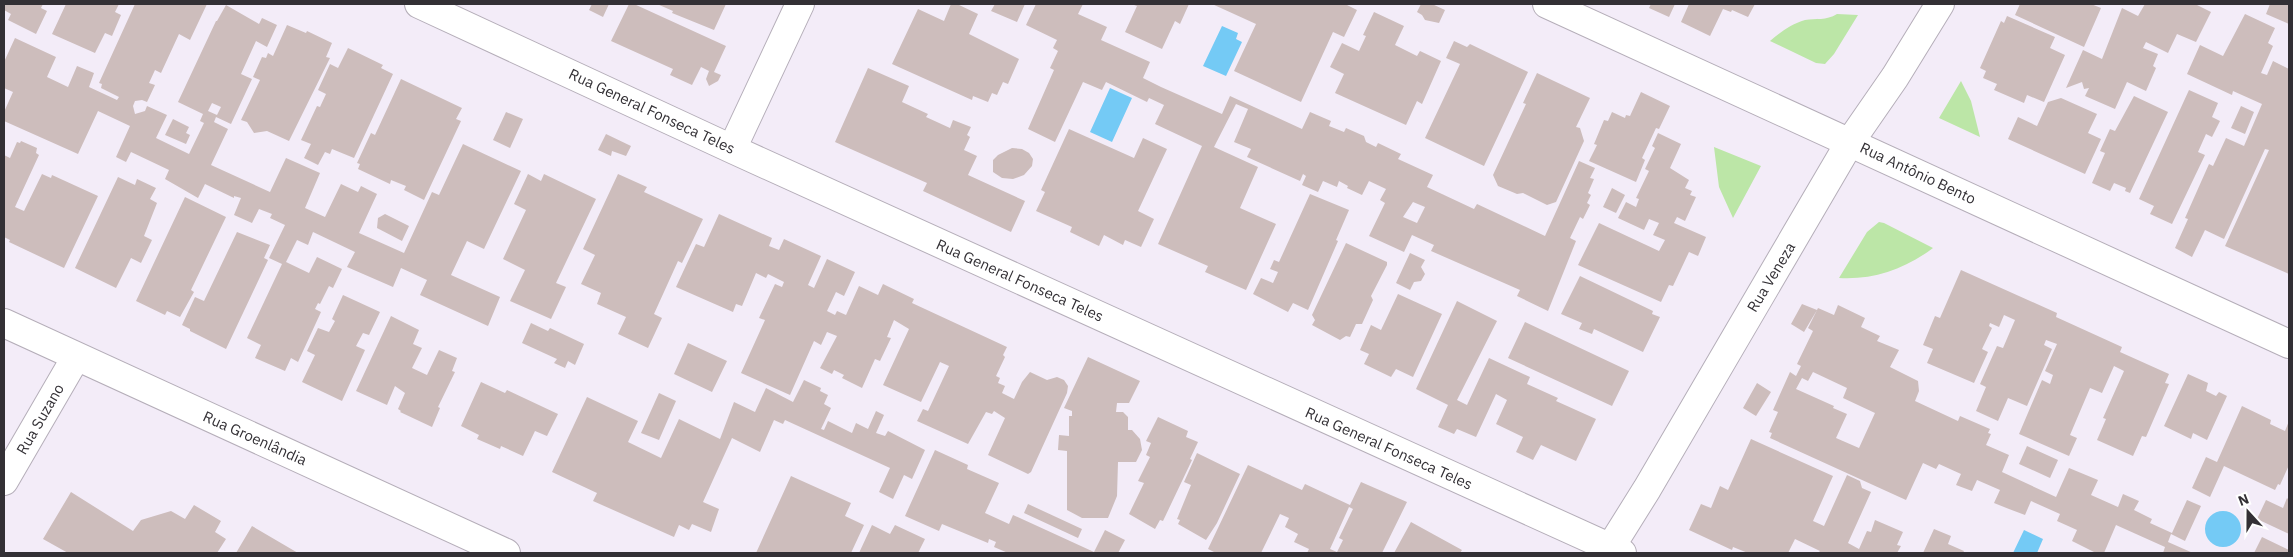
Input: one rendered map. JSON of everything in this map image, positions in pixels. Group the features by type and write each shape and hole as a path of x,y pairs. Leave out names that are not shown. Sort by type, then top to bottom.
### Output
{"street":[{"name":"Rua General Fonseca Teles","path":"419,4 1613,551"},
{"path":"732,149 800,4"},
{"name":"Rua Antônio Bento","path":"1547,4 2289,344"},
{"name":"Rua Veneza","path":"1613,551 1647,488 1850,142 1895,77 1940,4"},
{"name":"Rua Groenlândia","path":"4,323 506,553"},
{"name":"Rua Suzano","path":"4,481 76,357"}],"green space":[{"path":"1837,14 1858,15 1834,54 1825,64 1816,63 1770,41 1786,29 1800,22"},
{"path":"1961,81 1971,101 1980,137 1939,118"},
{"path":"1714,147 1761,166 1733,218 1719,187"},
{"path":"1879,222 1933,248 1911,262 1889,272 1865,277 1839,278 1867,232"}],"water":[{"path":"1222,26 1238,33 1236,39 1242,42 1226,76 1203,66"},
{"path":"1110,88 1132,98 1112,142 1090,132"},
{"path":"2223,511 2236,516 2241,529 2236,542 2223,547 2210,542 2205,529 2210,516"},
{"path":"2024,530 2043,539 2037,553 2013,553"}],"building":[{"path":"4,4 43,4 41,8 47,11 36,34 8,20 11,14 4,10"},
{"path":"66,4 119,4 115,12 121,15 112,36 105,33 95,53 52,34"},
{"path":"135,4 207,4 190,40 179,34 161,73 155,70 149,83 155,85 147,102 142,100 135,101 133,106 135,114 145,111 147,106 167,115 156,138 189,154 204,123 200,121 203,114 178,102 216,21 226,5 259,24 262,18 277,25 267,47 256,41 241,74 252,79 231,124 216,117 214,122 228,129 211,165 270,192 286,158 320,173 305,208 325,217 341,184 358,192 361,186 377,194 359,233 404,253 432,192 439,195 463,144 521,171 484,249 467,241 451,275 500,297 488,326 420,295 427,280 401,268 393,287 347,267 355,252 313,232 308,245 297,240 286,262 309,273 317,257 342,269 333,288 329,286 320,304 318,303 315,309 321,312 298,362 291,358 285,371 255,358 261,345 247,338 282,264 269,258 285,225 270,218 272,214 259,209 252,223 234,215 241,198 234,196 234,198 205,184 198,198 165,179 169,170 131,152 126,162 116,157 130,126 98,111 78,154 4,121 4,112 13,92 4,88 4,62 15,38 56,57 47,77 68,87 77,66 94,73 89,87 117,100 119,97 101,88 102,84 99,83","holes":["212,103 221,107 217,115 208,111"]},
{"path":"592,4 609,4 603,17 589,10"},
{"path":"629,4 634,4 726,46 714,72 721,75 718,81 709,86 706,79 709,71 701,67 692,85 670,75 673,69 611,41"},
{"path":"657,4 726,4 714,30 672,13 673,11"},
{"path":"951,4 957,4 978,14 969,34 1019,59 1008,84 1003,82 997,95 992,93 988,102 973,96 972,100 892,64 918,9 944,21"},
{"path":"995,4 1025,4 1017,22 991,11"},
{"path":"1036,4 1083,4 1078,14 1107,27 1101,40 1150,62 1143,78 1222,114 1230,96 1302,129 1310,112 1331,121 1329,126 1344,132 1346,128 1364,136 1366,142 1376,147 1378,143 1401,154 1398,159 1433,175 1427,187 1474,209 1477,204 1545,236 1579,161 1595,168 1590,178 1594,179 1588,193 1591,195 1587,203 1590,205 1583,219 1580,217 1570,238 1576,241 1548,311 1517,296 1520,290 1431,251 1434,245 1412,235 1404,252 1369,236 1385,203 1380,200 1386,189 1369,181 1362,195 1347,188 1348,186 1339,181 1337,187 1323,181 1318,192 1302,185 1306,176 1303,174 1300,181 1247,157 1251,149 1234,142 1248,109 1236,104 1214,147 1258,167 1240,208 1276,224 1246,290 1205,272 1208,266 1158,244 1202,146 1155,124 1164,105 1149,98 1147,102 1106,82 1102,90 1083,82 1055,142 1028,129 1054,70 1050,68 1058,51 1053,48 1057,40 1026,25","holes":["1413,202 1425,207 1417,223 1403,217"]},
{"path":"1131,4 1189,4 1180,24 1175,21 1162,49 1125,32 1137,6"},
{"path":"1212,4 1345,4 1357,10 1344,37 1333,32 1301,102 1234,71 1256,24"},
{"path":"1421,4 1432,4 1445,10 1439,23 1425,20 1417,12"},
{"path":"1651,4 1675,4 1669,17 1649,8"},
{"path":"1689,4 1755,4 1748,17 1732,10 1731,12 1723,9 1710,36 1681,22"},
{"path":"2020,4 2091,4 2101,8 2084,47 2015,15"},
{"path":"2145,4 2195,4 2211,12 2196,42 2177,34 2168,53 2146,42 2143,48 2158,54 2153,66 2156,68 2146,91 2127,82 2115,109 2085,96 2089,88 2084,89 2082,82 2066,88 2083,50 2102,59 2122,8 2138,16"},
{"path":"2270,4 2289,4 2289,24 2266,14"},
{"path":"1374,12 1404,26 1395,45 1417,56 1420,51 1441,61 1422,104 1417,101 1406,125 1335,93 1344,74 1330,67 1342,43 1359,51 1366,36 1363,35"},
{"path":"2245,14 2275,28 2268,43 2273,46 2261,73 2267,75 2273,61 2289,69 2289,274 2225,246 2269,150 2265,149 2224,239 2205,230 2192,257 2175,248 2188,219 2185,218 2209,164 2213,166 2226,138 2244,146 2262,104 2233,91 2232,95 2187,74 2200,45 2223,56"},
{"path":"2007,16 2055,37 2050,48 2065,55 2044,102 2027,95 2024,103 1994,90 1997,84 1983,78 1986,71 1980,68 2001,21 2004,23"},
{"path":"287,25 306,33 307,31 332,43 326,57 330,58 289,141 267,131 254,133 247,122 241,120 260,80 253,77 262,57 266,58 268,53 273,56"},
{"path":"1454,41 1467,47 1470,44 1528,72 1484,166 1425,138 1460,64 1446,58"},
{"path":"348,48 383,65 381,68 393,74 354,158 332,149 330,154 325,152 318,165 304,158 311,144 301,140 317,106 320,107 326,94 318,90 330,64 338,68"},
{"path":"868,68 909,86 902,102 928,114 926,117 950,128 953,120 971,127 967,135 970,137 964,150 977,156 968,175 1025,201 1011,232 923,191 927,183 835,142"},
{"path":"1537,73 1590,98 1576,127 1580,128 1584,141 1556,202 1547,205 1523,193 1517,194 1498,186 1493,175 1526,104 1523,103"},
{"path":"401,79 462,108 456,119 461,121 424,200 404,190 406,186 391,180 390,184 358,169 360,164 357,163 371,133 375,135"},
{"path":"2189,90 2218,103 2212,117 2220,121 2212,137 2206,134 2198,152 2205,155 2172,224 2150,214 2154,206 2139,199"},
{"path":"1641,92 1670,106 1659,129 1656,128 1642,158 1645,160 1636,182 1589,161 1597,145 1594,144 1604,120 1608,121 1612,112 1625,118 1626,115 1630,116"},
{"path":"2134,96 2168,112 2130,193 2125,191 2126,188 2114,183 2110,191 2092,183 2105,153 2100,151 2110,129 2115,131"},
{"path":"2061,98 2097,114 2088,133 2101,139 2085,174 2008,139 2018,117 2037,126 2048,102"},
{"path":"2241,106 2254,112 2245,134 2231,128"},
{"path":"506,112 523,119 510,148 493,140"},
{"path":"173,119 189,127 186,133 190,135 186,144 165,135"},
{"path":"1069,129 1134,158 1143,138 1167,149 1138,211 1154,219 1141,247 1125,240 1123,245 1104,235 1099,246 1070,232 1072,227 1036,211 1045,192 1041,190"},
{"path":"1658,133 1681,144 1670,168 1689,180 1685,188 1692,191 1690,195 1696,197 1685,221 1677,217 1674,223 1706,237 1698,256 1689,252 1673,286 1669,285 1661,302 1578,265 1599,223 1659,251 1665,240 1653,235 1659,223 1649,219 1644,230 1618,218 1626,202 1636,207 1639,199 1636,198 1649,171 1645,169 1655,148 1652,146"},
{"path":"606,134 631,146 626,156 612,151 611,156 598,150"},
{"path":"21,141 37,148 36,153 39,155 15,207 24,211 42,174 51,178 52,175 98,196 64,268 9,242 10,240 4,237 4,155 10,158 17,142 20,143"},
{"path":"1012,148 1022,149 1029,153 1033,159 1032,166 1024,175 1013,179 1002,178 993,172 993,160 998,155"},
{"path":"528,174 541,181 544,174 596,199 556,283 566,287 551,319 510,301 525,270 503,259 526,210 514,204"},
{"path":"618,174 647,187 644,192 703,219 682,263 678,261 654,314 662,318 648,348 618,334 626,317 597,304 601,293 581,284 595,255 583,249"},
{"path":"118,177 135,185 137,179 156,188 150,199 157,203 144,236 152,240 141,263 131,258 116,288 75,268"},
{"path":"1612,188 1625,195 1616,213 1603,207"},
{"path":"1310,194 1349,210 1336,240 1338,241 1308,310 1293,303 1288,312 1253,294 1261,278 1273,283 1278,272 1270,269 1274,260 1279,262"},
{"path":"185,197 226,217 191,290 194,292 180,317 167,311 165,315 136,301"},
{"path":"385,214 409,226 402,241 377,228 378,218"},
{"path":"719,214 772,238 769,246 779,250 784,239 821,256 808,285 814,288 827,259 855,272 844,296 836,292 827,311 835,315 837,311 846,315 859,286 878,295 883,284 914,299 912,303 1007,347 1003,355 1005,357 996,376 1000,378 998,383 1005,386 1002,393 1014,399 1022,382 1030,372 1047,380 1057,377 1064,380 1068,386 1067,393 1031,472 1028,474 988,455 1005,418 994,411 992,414 986,412 968,444 917,421 923,409 928,411 949,366 940,362 921,402 883,385 909,329 894,320 887,337 891,338 880,361 875,359 862,388 842,378 844,375 834,370 832,374 820,368 837,336 827,332 821,345 814,341 790,395 741,373 765,320 759,318 775,284 782,287 784,282 768,274 766,278 756,273 742,306 736,304 733,312 676,287 696,244 704,247"},
{"path":"237,232 270,245 264,258 268,260 226,349 182,325 195,297 204,301"},
{"path":"1346,243 1387,262 1387,265 1371,296 1373,300 1362,324 1356,324 1350,337 1346,336 1340,340 1312,325 1315,320 1312,315"},
{"path":"1410,253 1425,260 1421,267 1425,274 1421,281 1414,282 1410,290 1396,283"},
{"path":"1961,270 2057,313 2056,317 2122,347 2120,352 2169,374 2165,383 2169,384 2146,437 2142,436 2133,456 2097,440 2106,419 2103,418 2124,371 2114,366 2102,393 2090,388 2070,435 2077,438 2069,456 2019,434 2042,380 2050,384 2053,375 2045,371 2057,344 2046,340 2044,345 2052,349 2027,406 2008,398 1998,421 1976,411 1986,387 1980,384 1997,346 2003,348 2015,320 2004,315 1999,327 1990,323 1989,326 1992,328 1982,349 1988,352 1974,383 1927,363 1933,349 1923,345 1935,316 1940,318"},
{"path":"1580,276 1653,311 1652,314 1660,317 1643,352 1594,329 1592,334 1579,329 1582,323 1561,314"},
{"path":"1398,294 1442,314 1413,377 1396,369 1391,377 1364,364 1369,354 1360,350 1371,325 1381,330"},
{"path":"343,295 380,312 369,335 363,333 356,346 365,350 342,401 302,382 315,355 307,351 318,328 329,332 335,321 332,319"},
{"path":"1457,301 1497,321 1457,400 1467,405 1489,358 1530,377 1527,384 1558,398 1556,401 1596,419 1576,461 1541,445 1533,460 1516,452 1523,437 1496,424 1507,400 1496,394 1476,437 1457,429 1454,434 1438,427 1448,405 1416,389"},
{"path":"1802,304 1817,310 1804,332 1791,324"},
{"path":"1838,305 1865,318 1861,327 1880,336 1877,341 1899,350 1890,367 1918,381 1919,391 1915,401 1958,421 1960,416 1990,429 1988,433 1991,434 1986,445 2009,455 2002,472 2056,497 2069,468 2098,480 2091,495 2118,507 2123,494 2139,501 2134,510 2152,519 2150,523 2172,533 2187,500 2201,506 2185,541 2171,534 2168,542 2193,553 2163,553 2165,547 2116,525 2104,553 2096,553 2072,541 2077,530 2057,521 2060,514 2031,501 2025,515 1994,503 2000,490 1977,480 1972,491 1956,485 1961,474 1939,464 1936,469 1923,463 1906,500 1770,438 1772,433 1769,432 1778,412 1773,410 1790,372 1796,376 1801,366 1797,364 1813,331 1808,328 1818,308 1834,315","holes":["1813,372 1847,388 1843,398 1875,413 1859,448 1836,438 1847,414 1796,389 1802,378 1808,381"]},
{"path":"391,316 419,330 413,344 422,348 412,368 427,375 439,350 457,358 452,371 455,372 438,407 440,408 432,427 400,412 398,409 405,393 395,386 387,405 356,391"},
{"path":"1525,322 1629,371 1612,406 1508,358"},
{"path":"531,323 548,331 550,328 584,344 575,365 568,361 565,368 554,363 557,359 522,343"},
{"path":"688,343 727,361 712,392 674,374"},
{"path":"1088,357 1140,381 1129,403 1117,403 1116,412 1123,412 1128,417 1128,430 1132,430 1140,439 1142,450 1136,462 1118,462 1117,496 1108,518 1082,518 1067,510 1067,451 1058,450 1059,435 1069,436 1069,416 1072,416 1072,411 1064,408"},
{"path":"2188,374 2208,383 2206,391 2216,396 2219,392 2227,396 2207,440 2193,433 2191,439 2164,426"},
{"path":"804,380 821,388 820,391 828,395 824,404 831,408 821,429 824,430 828,421 852,433 856,423 868,429 876,411 884,415 876,433 885,436 888,431 925,450 912,479 904,475 893,499 879,492 890,468 785,420 783,424 774,420 760,452 732,438 703,502 719,509 711,532 692,524 689,530 679,525 674,537 593,501 597,493 552,472 587,397 638,421 628,442 661,458 679,419 720,439 734,402 755,412 766,388 793,402"},
{"path":"481,382 505,393 507,390 558,414 547,436 535,431 523,456 501,446 500,449 477,439 479,435 461,426"},
{"path":"1757,383 1771,392 1756,416 1743,408"},
{"path":"659,393 676,401 659,440 641,433"},
{"path":"2242,406 2271,420 2270,424 2285,431 2289,421 2289,465 2280,485 2278,484 2275,490 2224,466 2210,497 2192,488 2206,457 2217,462"},
{"path":"1158,417 1188,431 1186,437 1198,442 1190,459 1192,460 1163,521 1160,520 1155,529 1129,514 1144,483 1138,481 1150,457 1146,455 1151,443 1146,441"},
{"path":"1751,439 1833,476 1813,521 1824,526 1847,475 1860,481 1862,488 1871,492 1848,543 1859,549 1867,531 1871,532 1875,520 1903,532 1897,545 1901,546 1897,553 1818,553 1820,551 1795,539 1788,553 1748,553 1733,547 1732,550 1689,530 1701,504 1711,508 1720,486 1728,490"},
{"path":"2027,446 2058,460 2050,478 2019,464"},
{"path":"935,450 968,465 967,469 999,483 985,513 1009,524 1013,515 1094,552 1105,530 1125,540 1118,553 1008,553 994,547 996,542 989,539 988,543 942,524 939,531 905,516"},
{"path":"1197,453 1240,474 1217,523 1206,540 1178,524 1180,520 1177,519 1191,485 1184,482"},
{"path":"1248,465 1302,490 1305,484 1350,505 1361,482 1407,502 1382,553 1307,553 1309,549 1294,542 1298,534 1285,527 1289,518 1280,514 1261,553 1216,553 1208,549","holes":["1349,507 1353,509 1339,538 1343,540 1337,552 1330,549"]},
{"path":"791,476 851,503 845,516 864,525 851,553 756,553"},
{"path":"71,492 133,531 141,520 171,511 185,519 194,505 221,521 215,532 226,539 217,553 68,553 43,539"},
{"path":"2287,498 2289,500 2289,534 2257,519 2266,500 2283,508"},
{"path":"1028,504 1082,529 1078,538 1024,513"},
{"path":"1411,522 1462,550 1460,553 1394,553"},
{"path":"872,525 890,534 895,525 925,539 918,553 859,553"},
{"path":"252,526 298,553 236,553"},
{"path":"1934,529 1951,536 1948,544 1964,551 1963,553 1923,553"},
{"path":"2262,537 2289,550 2289,553 2254,553"}]}
